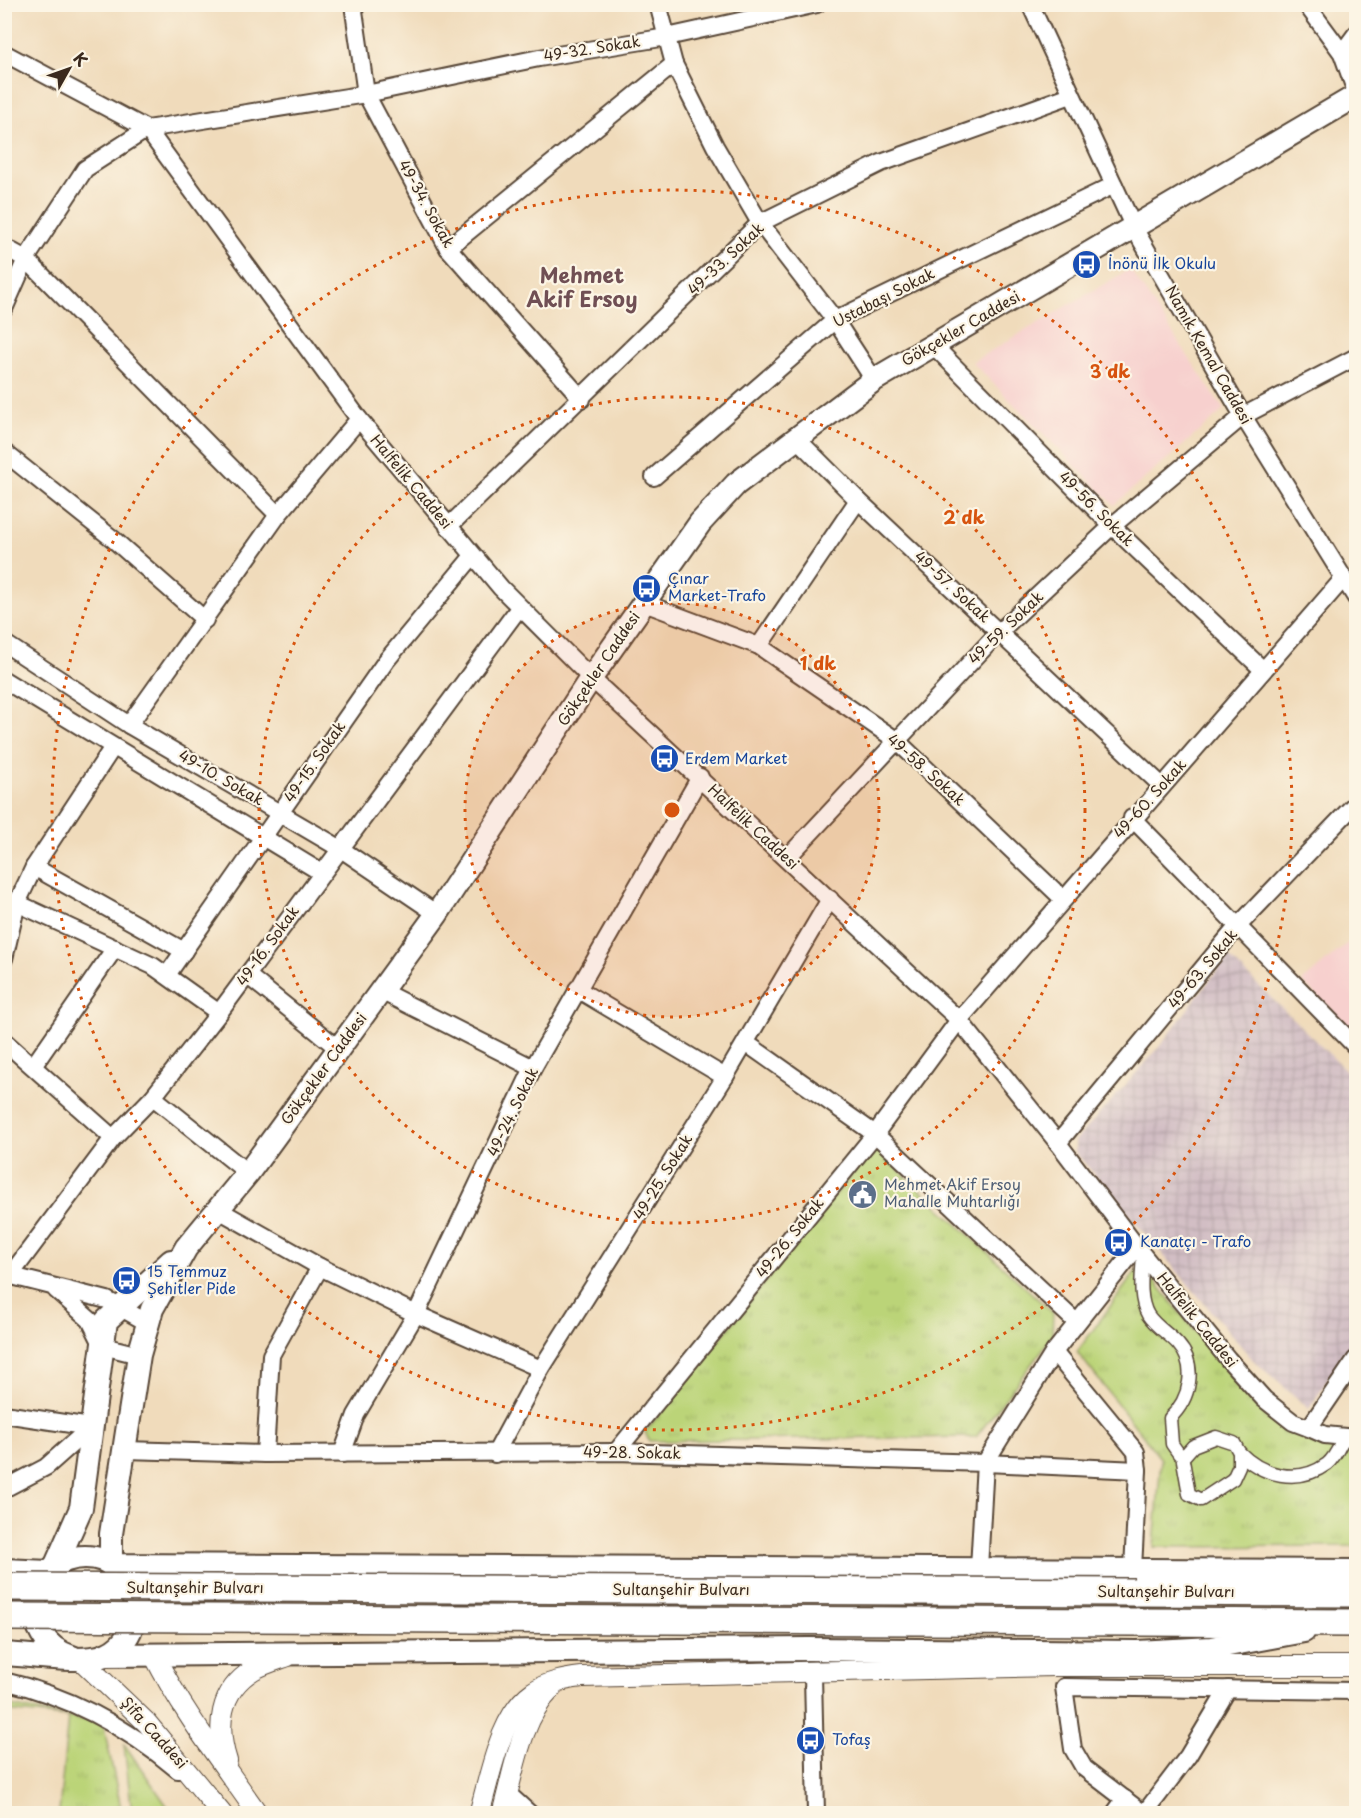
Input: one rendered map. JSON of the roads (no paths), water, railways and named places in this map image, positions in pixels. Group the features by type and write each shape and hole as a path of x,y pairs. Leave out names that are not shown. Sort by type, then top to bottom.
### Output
{"highway":[{"name":"Sultanşehir Bulvarı","path":"4,1587 1133,1580 1356,1593"},
{"name":"Sultanşehir Bulvarı","path":"4,1617 1353,1623"}],"main road":[{"name":"Gökçekler Caddesi","path":"186,1248 248,1173 437,914 591,678 700,522 736,484 795,437 874,380 1134,228 1356,94"},
{"path":"75,1658 53,1648 37,1626 34,1612 35,1597 52,1569 81,1508 106,1321 186,1248"},
{"path":"4,1654 75,1658 104,1655 126,1638 135,1612 130,1585 111,1565 111,1534 140,1355 148,1323 152,1309 186,1248"},
{"path":"4,1570 52,1569 72,1559 84,1557 111,1565 979,1568 1133,1580 1356,1571"},
{"name":"Sultanşehir Bulvarı","path":"104,1655 809,1649 1137,1652 1212,1648 1353,1623"}],"street":[{"name":"49-34. Sokak","path":"353,4 366,94 448,248 582,399"},
{"path":"658,4 674,64 714,146 760,223 835,320 874,380"},
{"name":"49-32. Sokak","path":"147,129 366,94 539,58 667,37 817,4"},
{"name":"Namık Kemal Caddesi","path":"1030,4 1134,228 1243,416 1356,598"},
{"path":"1306,4 1342,53 1356,94"},
{"path":"1342,53 1356,34"},
{"name":"Halfelik Caddesi","path":"4,53 147,129 359,419 472,556 519,608 591,678 959,1020 1058,1143 1140,1251 1228,1359 1264,1399 1293,1422 1325,1435 1351,1437"},
{"path":"448,248 674,64"},
{"name":"49-33. Sokak","path":"448,527 582,399 760,223 881,163 1071,95"},
{"path":"4,309 26,259 85,169 147,129"},
{"name":"Ustabaşı Sokak","path":"654,477 835,320 1114,185"},
{"path":"4,247 26,259 278,515"},
{"name":"49-56. Sokak","path":"933,345 1112,526 1262,669"},
{"name":"49-59. Sokak","path":"787,858 999,632 1112,526 1243,416 1356,357"},
{"path":"129,725 206,620 278,515 359,419"},
{"name":"49-57. Sokak","path":"795,437 858,500 1162,786"},
{"path":"4,452 113,539 206,620"},
{"path":"759,646 858,500"},
{"name":"49-15. Sokak","path":"167,975 279,812 387,661 472,556"},
{"name":"49-60. Sokak","path":"959,1020 1062,898 1343,579"},
{"name":"49-58. Sokak","path":"644,603 759,646 896,740 1062,898"},
{"name":"49-16. Sokak","path":"7,1275 113,1138 153,1097 219,1013 519,608"},
{"name":"49-10. Sokak","path":"4,643 129,725 341,849 437,914"},
{"name":"49-10. Sokak","path":"4,680 322,873"},
{"path":"4,958 11,902 113,747"},
{"name":"49-24. Sokak","path":"342,1454 356,1415 416,1314 534,1068 700,777"},
{"name":"49-63. Sokak","path":"1058,1143 1237,927 1356,803"},
{"path":"1132,818 1237,927 1356,1044"},
{"path":"34,867 184,951"},
{"name":"49-25. Sokak","path":"495,1454 541,1369 725,1077 830,899"},
{"path":"11,902 116,948 167,975 219,1013"},
{"path":"34,1065 116,948"},
{"path":"247,975 339,1049"},
{"path":"577,989 725,1077"},
{"path":"381,991 534,1068"},
{"name":"49-26. Sokak","path":"616,1452 874,1134 959,1020"},
{"path":"4,1041 34,1065 113,1138"},
{"path":"746,1042 874,1134 1076,1322"},
{"path":"153,1097 248,1173"},
{"path":"218,1209 320,1267 416,1314 541,1369"},
{"path":"979,1568 985,1462 1053,1352 1076,1322 1140,1251"},
{"path":"1140,1251 1142,1285 1148,1315 1178,1344 1184,1352 1189,1369 1188,1390 1183,1403 1170,1418 1172,1444 1179,1455 1182,1455"},
{"path":"265,1454 272,1354 320,1267"},
{"path":"7,1275 107,1300 119,1309 148,1323"},
{"path":"53,1288 90,1320 103,1346 140,1355"},
{"path":"1053,1352 1136,1452 1138,1470 1133,1580"},
{"path":"1309,1428 1356,1359"},
{"path":"4,1413 91,1427"},
{"path":"4,1489 46,1467 91,1427"},
{"path":"1182,1455 1193,1446 1216,1437 1234,1443 1250,1463 1267,1473 1288,1476 1316,1470 1329,1462 1351,1437"},
{"name":"49-28. Sokak","path":"125,1450 265,1454 616,1452 985,1462 1138,1470"},
{"path":"1182,1455 1189,1494 1201,1500 1233,1479 1239,1466 1239,1452"},
{"path":"232,1775 221,1742 219,1727 222,1713 230,1696 253,1670 295,1653"},
{"path":"154,1655 168,1684 258,1814"},
{"name":"Şifa Caddesi","path":"75,1658 147,1723 222,1814"},
{"path":"479,1814 504,1733 516,1707 533,1691 560,1680 582,1677 813,1674 1055,1666 1356,1666"},
{"path":"813,1674 816,1814"},
{"path":"502,1814 529,1719 538,1702 560,1680"},
{"path":"4,1681 60,1698 120,1728 148,1745 208,1795"},
{"path":"1228,1689 1188,1756 1144,1814 1084,1767 1073,1749 1064,1687 1228,1689 1356,1691"},
{"path":"508,1794 530,1814"},
{"path":"1114,1814 1125,1799"}],"place":[{"name":"İnönü İlk Okulu","path":"1087,264"},
{"name":"Çınar Market-Trafo","path":"647,588"},
{"name":"Erdem Market","path":"664,759"},
{"name":"Mehmet Akif Ersoy Mahalle Muhtarlığı","path":"863,1194"},
{"name":"Kanatçı - Trafo","path":"1119,1242"},
{"name":"15 Temmuz Şehitler Pide","path":"126,1281"},
{"name":"Tofaş","path":"811,1740"}],"district":[{"name":"Mehmet Akif Ersoy","path":"582,288"}]}
